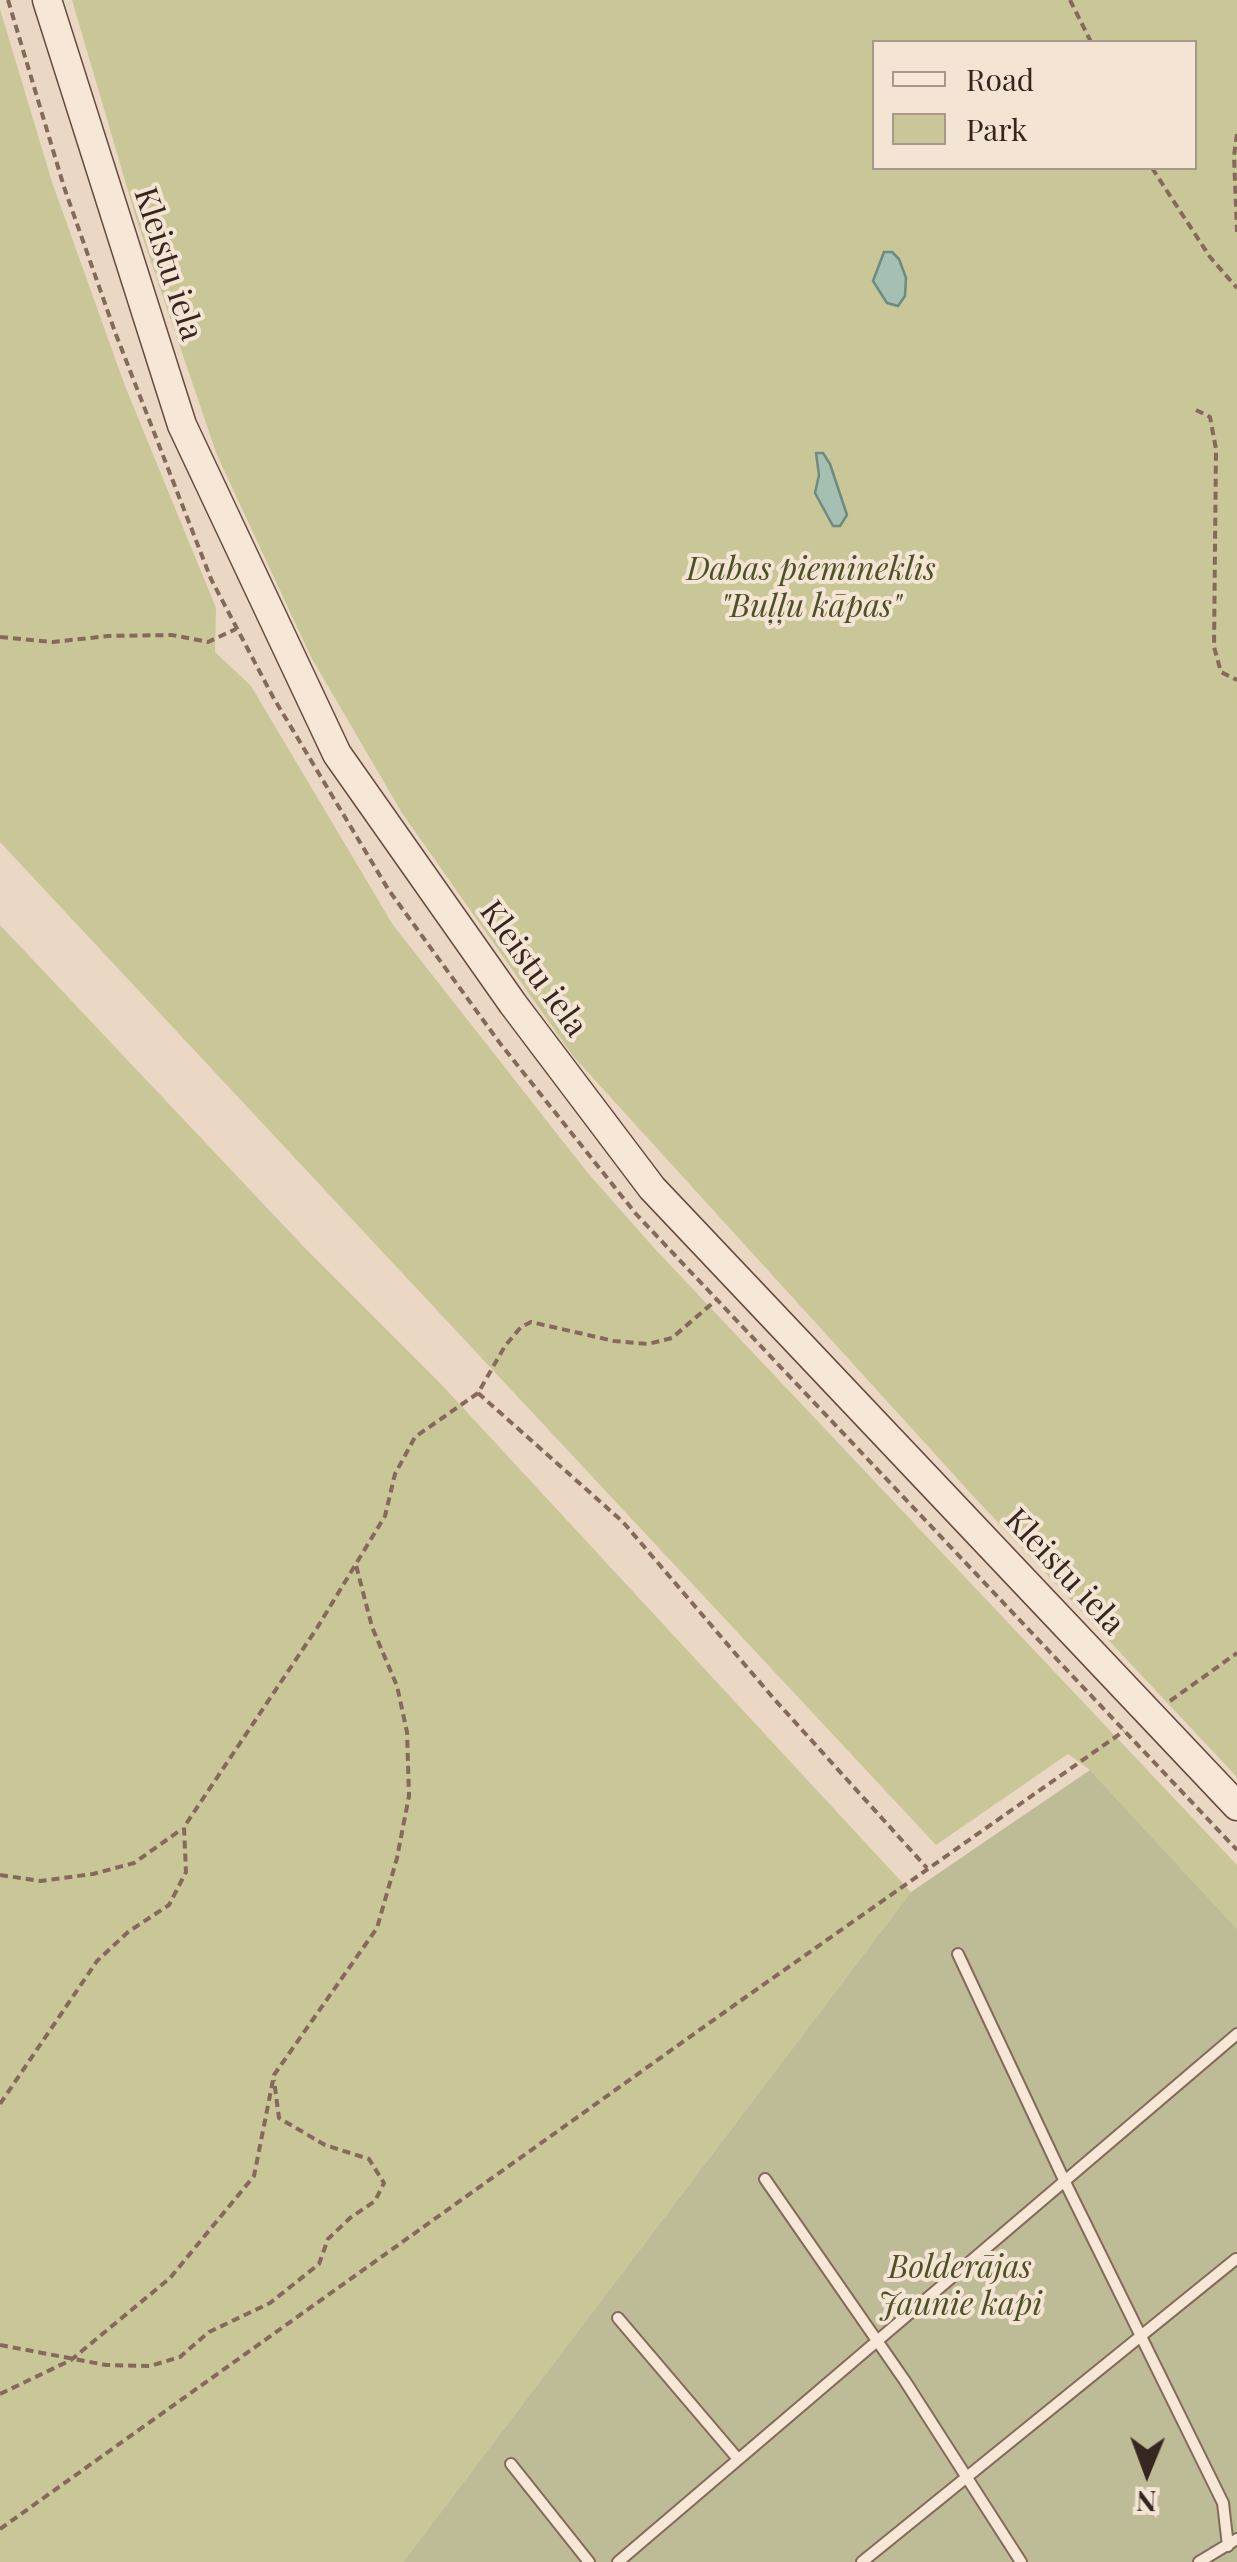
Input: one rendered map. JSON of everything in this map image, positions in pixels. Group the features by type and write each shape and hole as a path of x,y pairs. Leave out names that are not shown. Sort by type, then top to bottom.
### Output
{"main road":[{"name":"Kleistu iela","path":"47,0 182,425 337,754 513,1004 652,1188 1237,1806"}],"lane":[{"path":"958,1954 1223,2503 1233,2542 1199,2562"},
{"path":"618,2562 1237,2034"},
{"path":"765,2179 1021,2562"},
{"path":"862,2562 1236,2259"},
{"path":"618,2318 738,2459"},
{"path":"512,2464 589,2562"}],"path":[{"path":"8,0 47,132 116,332 211,579 310,762 388,888 441,964 636,1214 1237,1850"},
{"path":"1070,0 1090,40"},
{"path":"1237,134 1237,232"},
{"path":"1153,170 1210,257 1237,288"},
{"path":"1196,410 1210,417 1216,449 1214,647 1222,672 1237,680"},
{"path":"0,638 53,642 172,635 208,642 236,629"},
{"path":"0,1875 41,1881 93,1874 134,1863 184,1827 356,1565 385,1516 396,1474 415,1437 478,1393 505,1346 521,1327 531,1322 648,1344 672,1338 716,1300"},
{"path":"478,1393 624,1522 776,1700 928,1868"},
{"path":"0,2394 71,2360 170,2278 254,2176 274,2076 378,1928 409,1796 407,1732 356,1565"},
{"path":"1150,1715 1237,1653"},
{"path":"0,2529 1124,1731"},
{"path":"0,2104 97,1961 128,1932 169,1905 186,1872 184,1827"},
{"path":"0,2345 106,2366 150,2366 180,2357 209,2332 270,2303 319,2264 328,2239 374,2201 384,2183 368,2159 324,2145 279,2118 274,2076"}],"green space":[{"name":"Dabas piemineklis \"Buļļu kāpas\"","path":"72,0 1237,0 1237,1777 975,1498 573,1056 402,813 311,657 217,455 136,218"},
{"path":"0,9 52,182 125,386 216,608 215,652 251,686 393,925 587,1172 655,1249 1237,1865 1237,1929 1090,1770 1068,1754 936,1845 0,842"},
{"path":"0,925 303,1246 440,1383 911,1892 403,2562 0,2562"},
{"name":"Bolderājas Jaunie kapi","path":"1090,1770 1237,1929 1237,2562 403,2562 911,1892"}],"shaded area":[{"path":"884,252 892,252 899,259 906,278 905,296 898,306 887,303 873,281"},
{"path":"816,453 823,453 830,464 847,515 840,526 833,526 815,493 819,475"}]}
